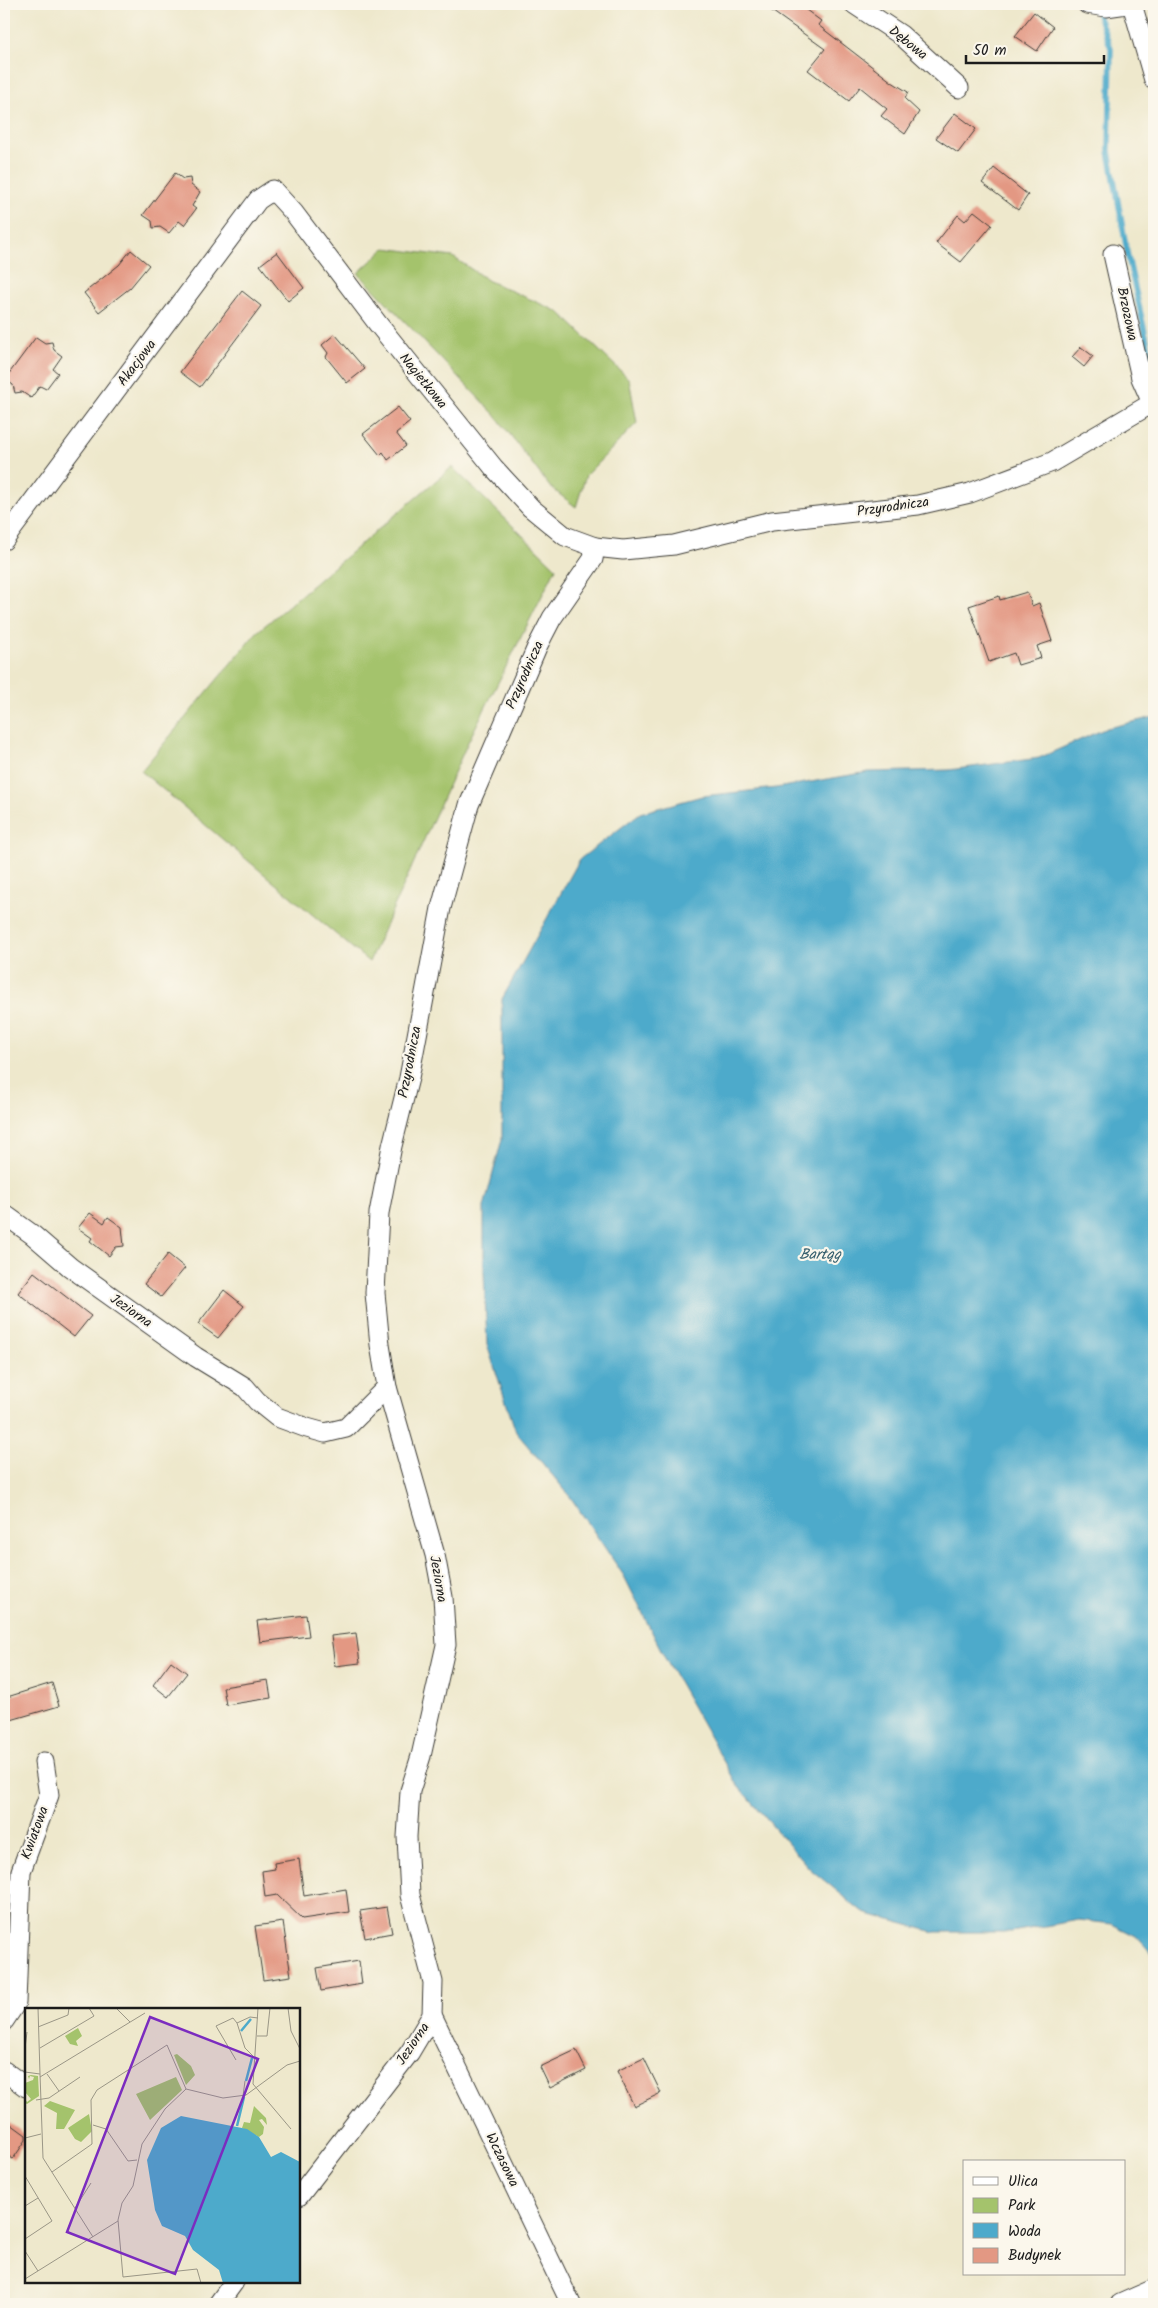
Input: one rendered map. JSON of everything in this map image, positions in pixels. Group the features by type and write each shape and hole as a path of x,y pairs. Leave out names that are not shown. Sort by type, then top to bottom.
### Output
{"street":[{"name":"Dębowa","path":"854,4 902,35 959,88"},
{"path":"1087,4 1106,7 1127,4"},
{"path":"1132,4 1154,80"},
{"name":"Akacjowa","path":"4,540 258,200 272,190"},
{"name":"Nagietkowa","path":"272,190 294,213 378,324 494,468 530,508 565,536 596,547"},
{"name":"Brzozowa","path":"1113,254 1141,378 1153,402"},
{"name":"Przyrodnicza","path":"387,1387 375,1293 379,1213 392,1146 409,1078 440,908 469,805 507,715 552,618 593,559 596,547 622,550 674,545 772,521 918,505 970,493 1052,462 1153,402"},
{"name":"Jeziorna","path":"4,1214 33,1234 85,1278 196,1357 245,1387 257,1401 277,1417 325,1433 346,1428 387,1387 435,1556 443,1597 446,1645 421,1756 410,1791 407,1837 410,1895 433,1982 432,2015 410,2052 300,2195"},
{"name":"Kwiatowa","path":"4,2021 16,2003 21,1871 49,1795 44,1762"},
{"name":"Wczasowa","path":"432,2015 571,2304"},
{"path":"4,2071 25,2086"},
{"path":"218,2304 233,2283"},
{"path":"1120,2304 1154,2288"}],"green space":[{"path":"385,248 453,257 489,281 559,312 629,379 637,423 586,475 576,507 550,487 496,416 358,273"},
{"path":"452,467 556,568 468,742 369,962 141,771 256,633"}],"water":[{"name":"Bartąg","path":"1154,717 1154,1956 1136,1936 1112,1924 1079,1920 1011,1932 934,1932 864,1913 809,1868 737,1785 666,1660 624,1576 569,1495 516,1432 487,1345 484,1207 502,1139 502,999 580,859 640,813 702,796 776,788 868,772 949,770 1039,758 1107,728"}],"building":[{"path":"762,4 798,4 821,21 818,25 892,82 908,92 905,99 919,112 905,134 881,116 887,109 860,87 849,101 808,70 825,49"},
{"path":"1034,12 1053,27 1037,51 1015,36"},
{"path":"955,113 976,129 958,153 936,138"},
{"path":"994,168 1028,195 1018,210 982,183"},
{"path":"175,173 183,179 190,178 191,185 200,192 192,206 196,209 184,225 179,221 169,233 160,227 153,228 152,221 143,215"},
{"path":"974,211 992,225 961,262 936,243 958,215 965,221"},
{"path":"131,250 149,265 130,288 99,312 84,293 119,265"},
{"path":"277,252 304,288 288,301 260,265"},
{"path":"242,291 261,306 200,387 180,372"},
{"path":"335,334 365,369 347,383 326,357 328,353 322,345"},
{"path":"36,337 45,343 52,342 54,350 62,356 53,369 58,373 46,389 40,386 31,398 22,392 15,393 13,385 5,379"},
{"path":"1081,347 1093,356 1084,367 1072,357"},
{"path":"398,407 410,422 396,433 406,446 388,460 383,452 380,455 363,434"},
{"path":"1027,592 1032,606 1039,603 1052,641 1037,646 1041,658 1018,665 1014,653 989,662 969,606 999,596 1000,600"},
{"path":"90,1213 104,1223 108,1217 122,1227 124,1246 116,1247 109,1256 90,1241 92,1238 78,1228"},
{"path":"168,1254 185,1268 161,1297 144,1284"},
{"path":"34,1272 91,1316 74,1337 18,1293"},
{"path":"224,1290 244,1306 218,1338 198,1324"},
{"path":"306,1615 309,1636 260,1642 257,1621"},
{"path":"356,1633 360,1663 335,1666 331,1636"},
{"path":"171,1661 187,1673 168,1697 153,1685"},
{"path":"268,1680 271,1698 226,1705 223,1687"},
{"path":"52,1683 59,1706 4,1722 4,1698"},
{"path":"299,1859 304,1896 346,1889 349,1912 302,1919 277,1895 265,1897 262,1871 275,1869 274,1863"},
{"path":"387,1907 392,1933 365,1938 360,1911"},
{"path":"283,1922 291,1976 263,1980 255,1926"},
{"path":"359,1961 362,1984 321,1991 317,1968"},
{"path":"576,2050 586,2070 550,2088 540,2067"},
{"path":"644,2058 661,2093 634,2106 617,2071"},
{"path":"4,2119 25,2134 25,2141 13,2159 4,2153"}],"waterway":[{"path":"1098,15 1111,48 1109,151 1128,257 1154,372"}]}
